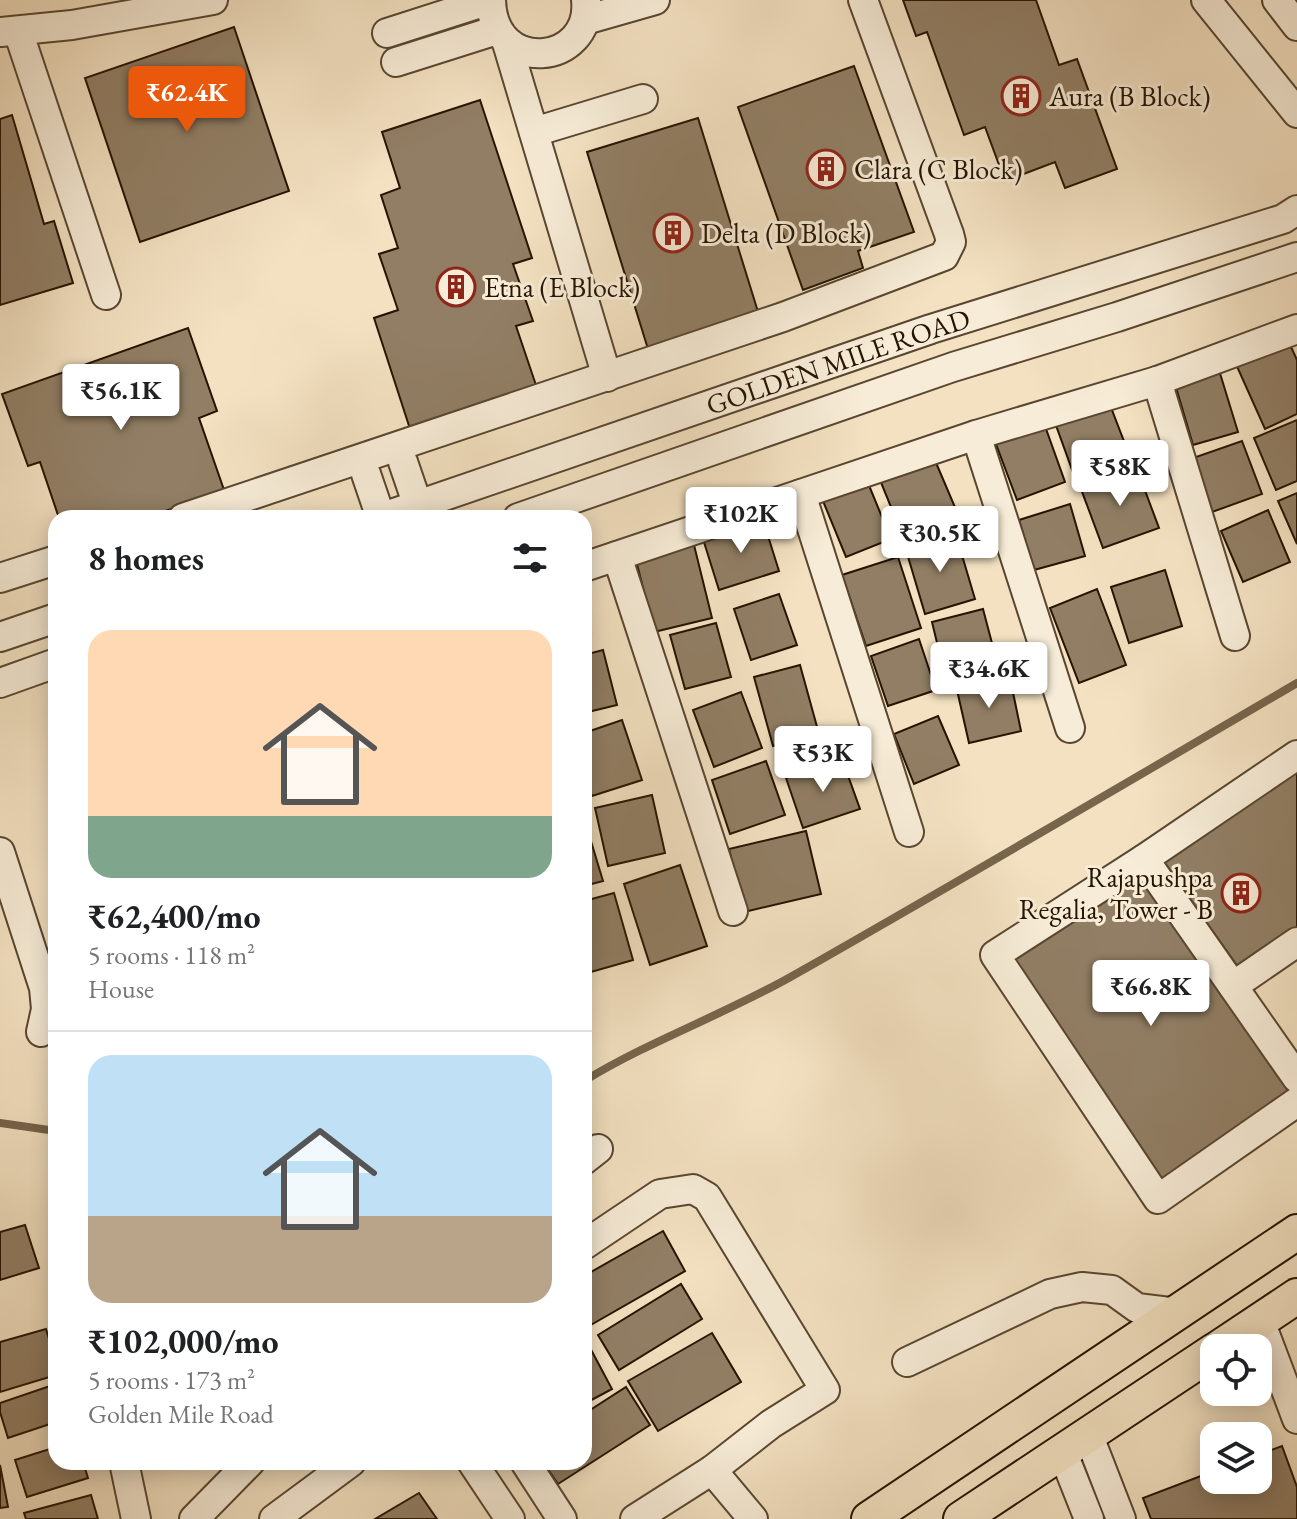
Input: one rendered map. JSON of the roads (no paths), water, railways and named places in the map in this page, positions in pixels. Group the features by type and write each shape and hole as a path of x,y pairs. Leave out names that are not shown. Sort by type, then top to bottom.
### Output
{"main road":[{"path":"869,1519 1297,1232"},
{"path":"1240,1334 1297,1296"},
{"path":"961,1519 1200,1361"}],"street":[{"path":"106,295 9,32 72,25 213,0"},
{"path":"387,33 490,0 491,15 502,36 534,132 607,377"},
{"path":"502,36 521,51 536,54 552,52 567,46 578,34 586,10 655,0"},
{"path":"207,510 783,317 944,256 951,242 949,234 863,0"},
{"path":"1206,0 1297,113"},
{"path":"1277,0 1297,26"},
{"path":"396,62 502,36"},
{"path":"534,132 643,99"},
{"name":"GOLDEN MILE ROAD","path":"405,510 931,329 1283,219 1297,210"},
{"name":"GOLDEN MILE ROAD","path":"541,510 953,367 1297,257"},
{"path":"1106,276 1117,317"},
{"path":"592,564 976,435 1157,381 1297,329"},
{"path":"1157,381 1235,636"},
{"path":"976,435 1070,728"},
{"path":"403,462 418,506"},
{"path":"366,474 377,510"},
{"path":"801,494 909,832"},
{"path":"617,556 733,911"},
{"path":"0,578 48,563"},
{"path":"0,637 48,621"},
{"path":"0,683 48,666"},
{"path":"1297,755 995,955 1158,1199 1297,1102"},
{"path":"0,852 44,988 46,1009 41,1032"},
{"path":"1144,859 1297,1078"},
{"path":"1233,986 1297,942"},
{"path":"592,1240 660,1194 693,1189 707,1197 825,1390 771,1424 712,1470 635,1519"},
{"path":"907,1362 1050,1294 1082,1287 1112,1290 1137,1308 1178,1313"},
{"path":"1260,1321 1297,1419"},
{"path":"1075,1443 1089,1519"},
{"path":"1075,1443 1121,1519"},
{"path":"126,1470 136,1519"},
{"path":"194,1519 242,1470"},
{"path":"274,1519 340,1470"},
{"path":"477,1470 510,1519"},
{"path":"530,1470 562,1519"},
{"path":"712,1470 753,1519"}],"waterway":[{"path":"592,1076 794,975 1297,683"},
{"path":"0,1123 48,1130"}],"place":[{"name":"Aura (B Block)","path":"1021,96"},
{"name":"Clara (C Block)","path":"826,169"},
{"name":"Delta (D Block)","path":"673,233"},
{"name":"Etna (E Block)","path":"456,287"},
{"name":"Rajapushpa Regalia, Tower - B","path":"1241,893"}]}
